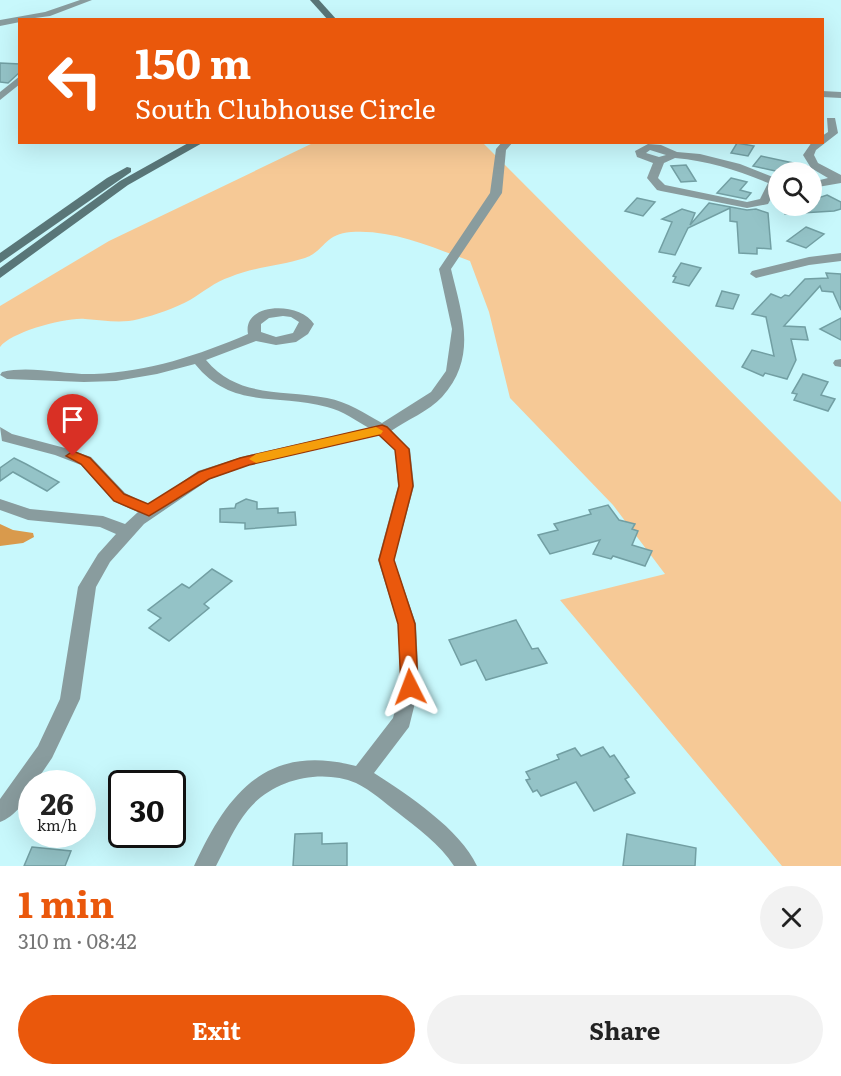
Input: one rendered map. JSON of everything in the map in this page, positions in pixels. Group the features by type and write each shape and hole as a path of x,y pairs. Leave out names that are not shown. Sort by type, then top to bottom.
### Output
{"main road":[{"path":"314,0 331,18"},
{"path":"0,260 111,180 176,144"},
{"path":"0,274 124,183 196,144"}],"street":[{"path":"26,18 47,14 88,0"},
{"path":"0,23 18,20"},
{"path":"0,97 18,81"},
{"path":"824,88 841,89"},
{"path":"824,94 841,95"},
{"path":"824,139 833,133 831,120"},
{"path":"0,813 10,803 45,752 70,699 87,587 104,558 127,532 149,511 204,475 235,465 382,430 436,395 453,371 459,329 445,269 496,193 501,149 506,144"},
{"path":"818,144 810,153 810,160 815,169 840,177"},
{"path":"659,162 641,155 640,151 644,147 663,148 674,155 700,157 736,166 768,180"},
{"path":"674,155 659,162 652,178 661,188 747,205 764,202 768,196"},
{"path":"822,182 840,177"},
{"path":"756,274 809,261 841,257"},
{"path":"7,375 79,378 126,376 198,359 256,336"},
{"path":"198,359 213,377 241,392 336,404 356,412 382,430 402,449 406,486 386,560 407,624 410,687 402,722 361,775"},
{"path":"0,432 7,438 60,451 86,461 119,497 149,511"},
{"path":"0,504 28,514 103,522 127,532"},
{"path":"205,866 236,809 258,787 288,772 304,770 361,775 414,814 455,850 466,866"}],"shaded area":[{"path":"311,144 484,144 841,502 841,866 782,866 560,600 665,574 613,505 510,398 489,312 470,261 397,236 366,232 342,233 330,239 312,255 239,274 219,282 184,303 159,313 125,321 65,320 27,331 6,341 0,347 0,306 109,241"},
{"path":"0,524 13,530 33,533 34,537 23,543 0,546"}],"building":[{"path":"0,63 18,64 18,74 8,83 0,82"},
{"path":"736,144 754,146 748,156 731,153"},
{"path":"761,156 789,162 768,162 768,169 753,166"},
{"path":"686,165 696,181 681,182 671,166"},
{"path":"731,178 747,182 740,190 751,193 746,199 717,193"},
{"path":"827,195 841,202 841,209 822,212 822,197"},
{"path":"637,198 655,202 643,216 625,211"},
{"path":"709,203 747,210 756,209 768,213 771,249 757,248 757,254 739,253 737,222 730,221 730,208 688,228 675,255 659,252 672,222 662,219 682,209 695,213 690,225"},
{"path":"806,227 824,234 806,248 787,241"},
{"path":"681,263 701,268 689,286 673,282 676,277 673,276"},
{"path":"826,273 841,274 841,310 833,292 822,291 820,286 784,326 805,327 808,340 791,339 796,360 787,379 765,373 763,376 742,367 752,350 774,356 766,317 752,314 771,294 781,298 785,295 789,296 805,279 828,278"},
{"path":"722,291 739,295 733,309 716,306"},
{"path":"841,318 841,340 820,329"},
{"path":"803,374 828,382 821,395 835,399 828,411 794,400 797,394 792,393"},
{"path":"14,458 59,482 47,491 13,472 0,481 0,468"},
{"path":"246,499 257,502 257,509 278,508 278,513 295,512 296,525 245,529 245,523 220,522 220,509 235,508 236,504"},
{"path":"608,505 619,520 635,524 632,529 638,531 632,545 652,551 645,566 613,556 611,559 593,554 600,540 550,554 538,535 558,530 554,524 591,514 589,510"},
{"path":"212,569 232,581 204,604 209,608 169,641 149,628 161,618 148,610 182,584 189,588"},
{"path":"516,620 532,649 538,648 547,663 486,680 476,660 461,665 449,640"},
{"path":"603,747 610,757 614,755 629,777 625,779 635,793 594,811 576,782 541,796 537,790 533,792 526,780 530,779 526,772 559,759 557,755 575,748 581,756"},
{"path":"322,833 322,844 347,843 347,866 293,866 295,834"},
{"path":"627,834 696,848 695,866 623,866"},
{"path":"32,848 71,851 65,866 24,866"}],"slow traffic":[{"path":"256,459 376,431"}],"route":[{"path":"73,456 86,461 119,497 149,511 204,475 245,461 382,430 402,449 406,486 386,560 407,624 410,687"}]}
